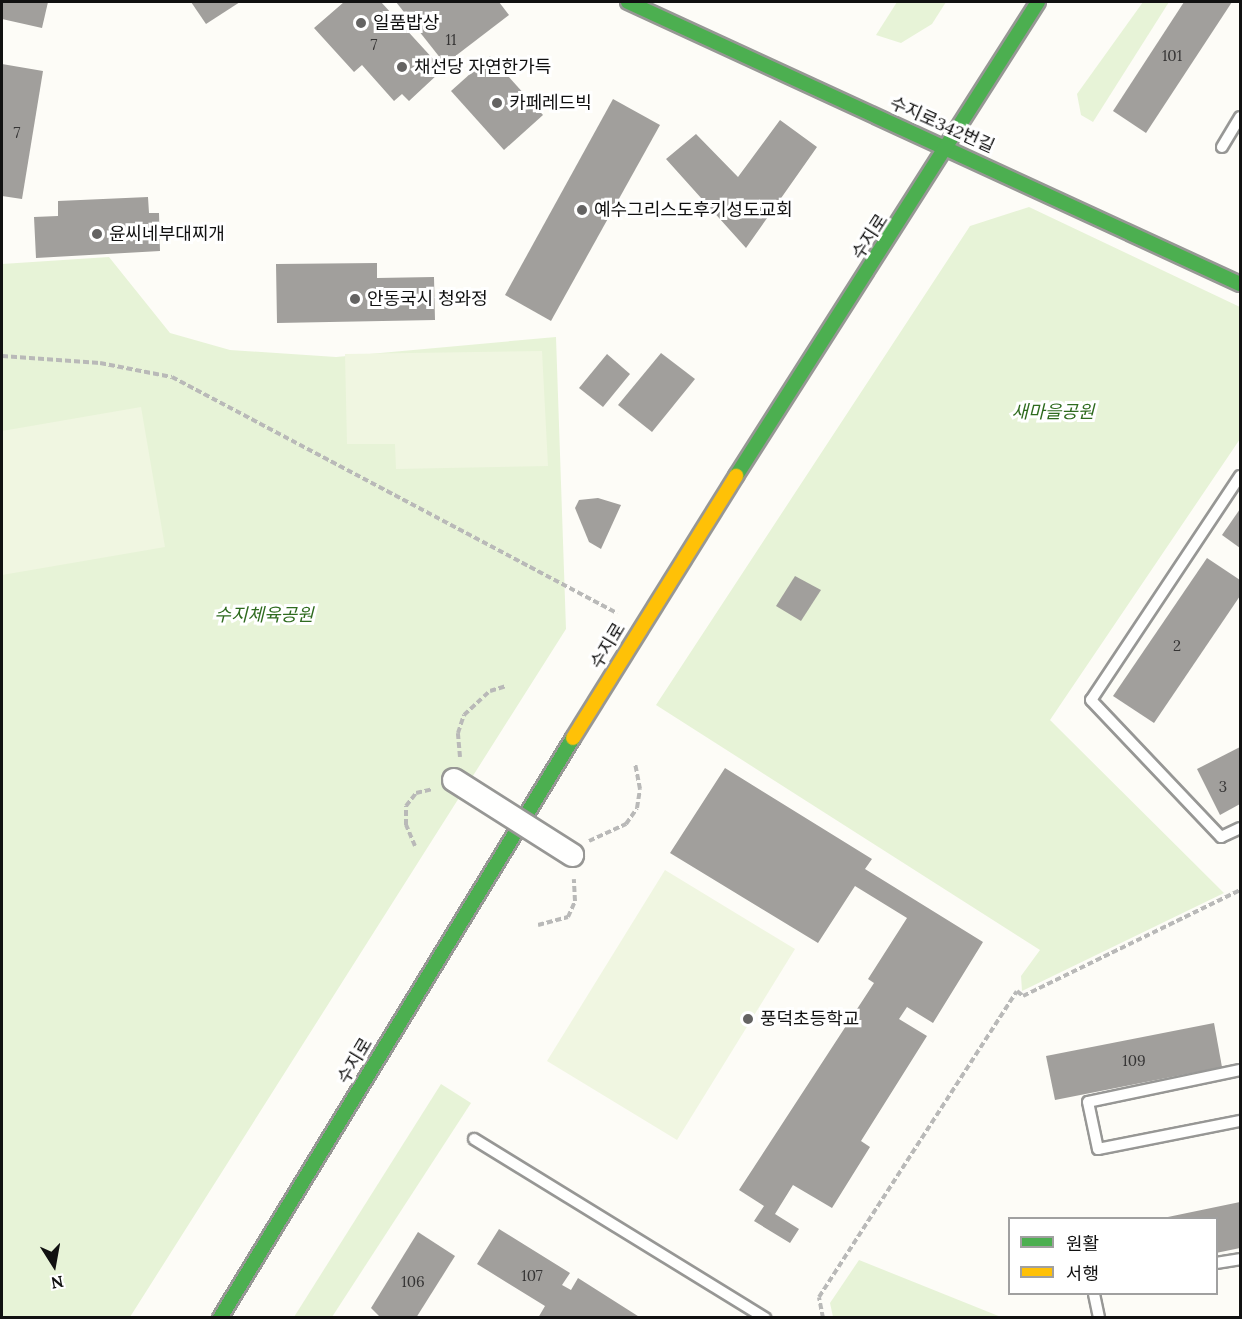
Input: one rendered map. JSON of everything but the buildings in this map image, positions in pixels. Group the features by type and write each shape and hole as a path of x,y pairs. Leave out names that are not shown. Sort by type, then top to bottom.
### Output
{"main road":[{"name":"수지로342번길","path":"628,2 948,145 1240,284"},
{"name":"수지로","path":"220,1317 641,626 1038,2"}],"street":[{"path":"454,780 572,855"}],"lane":[{"path":"1222,147 1240,117"},
{"path":"1240,476 1091,700 1221,837 1240,828"},
{"path":"1240,1070 1088,1102 1098,1149 1240,1121"},
{"path":"474,1139 765,1317"},
{"path":"1218,1263 1240,1259"},
{"path":"1094,1295 1099,1317"}],"path":[{"path":"2,356 100,363 172,378 641,626"},
{"path":"416,846 406,825 406,806 416,793 454,780 464,715 490,691 506,686"},
{"path":"538,925 568,917 575,900 572,855 590,841 626,824 637,808 640,789 635,763"},
{"path":"823,1317 819,1297 1017,991 1023,996 1240,890"}],"green space":[{"path":"897,2 946,2 932,24 901,43 876,35"},
{"path":"1143,2 1169,2 1093,122 1081,115 1077,94"},
{"name":"새마을공원","path":"1029,207 1240,307 1240,439 1050,720 1224,893 1022,991 1021,976 1040,950 656,705 970,226"},
{"name":"수지체육공원","path":"109,257 170,333 230,350 336,357 556,337 566,629 130,1317 2,1317 2,264"},
{"path":"542,351 548,466 396,469 395,444 347,444 345,354"},
{"path":"141,407 165,547 2,575 2,431"},
{"path":"665,870 795,949 677,1140 547,1061"},
{"path":"441,1084 471,1103 332,1317 294,1317"},
{"path":"859,1260 1001,1317 833,1317 830,1303"}],"traffic: fast":[{"path":"628,2 1240,284"},
{"path":"736,476 1038,2"},
{"path":"220,1318 573,738"}],"traffic: slow":[{"path":"573,738 736,476"}],"place":[{"name":"일품밥상","path":"361,23"},
{"name":"채선당 자연한가득","path":"402,67"},
{"name":"카페레드빅","path":"497,103"},
{"name":"예수그리스도후기성도교회","path":"582,210"},
{"name":"윤씨네부대찌개","path":"97,234"},
{"name":"안동국시 청와정","path":"355,299"},
{"name":"풍덕초등학교","path":"748,1019"}]}
